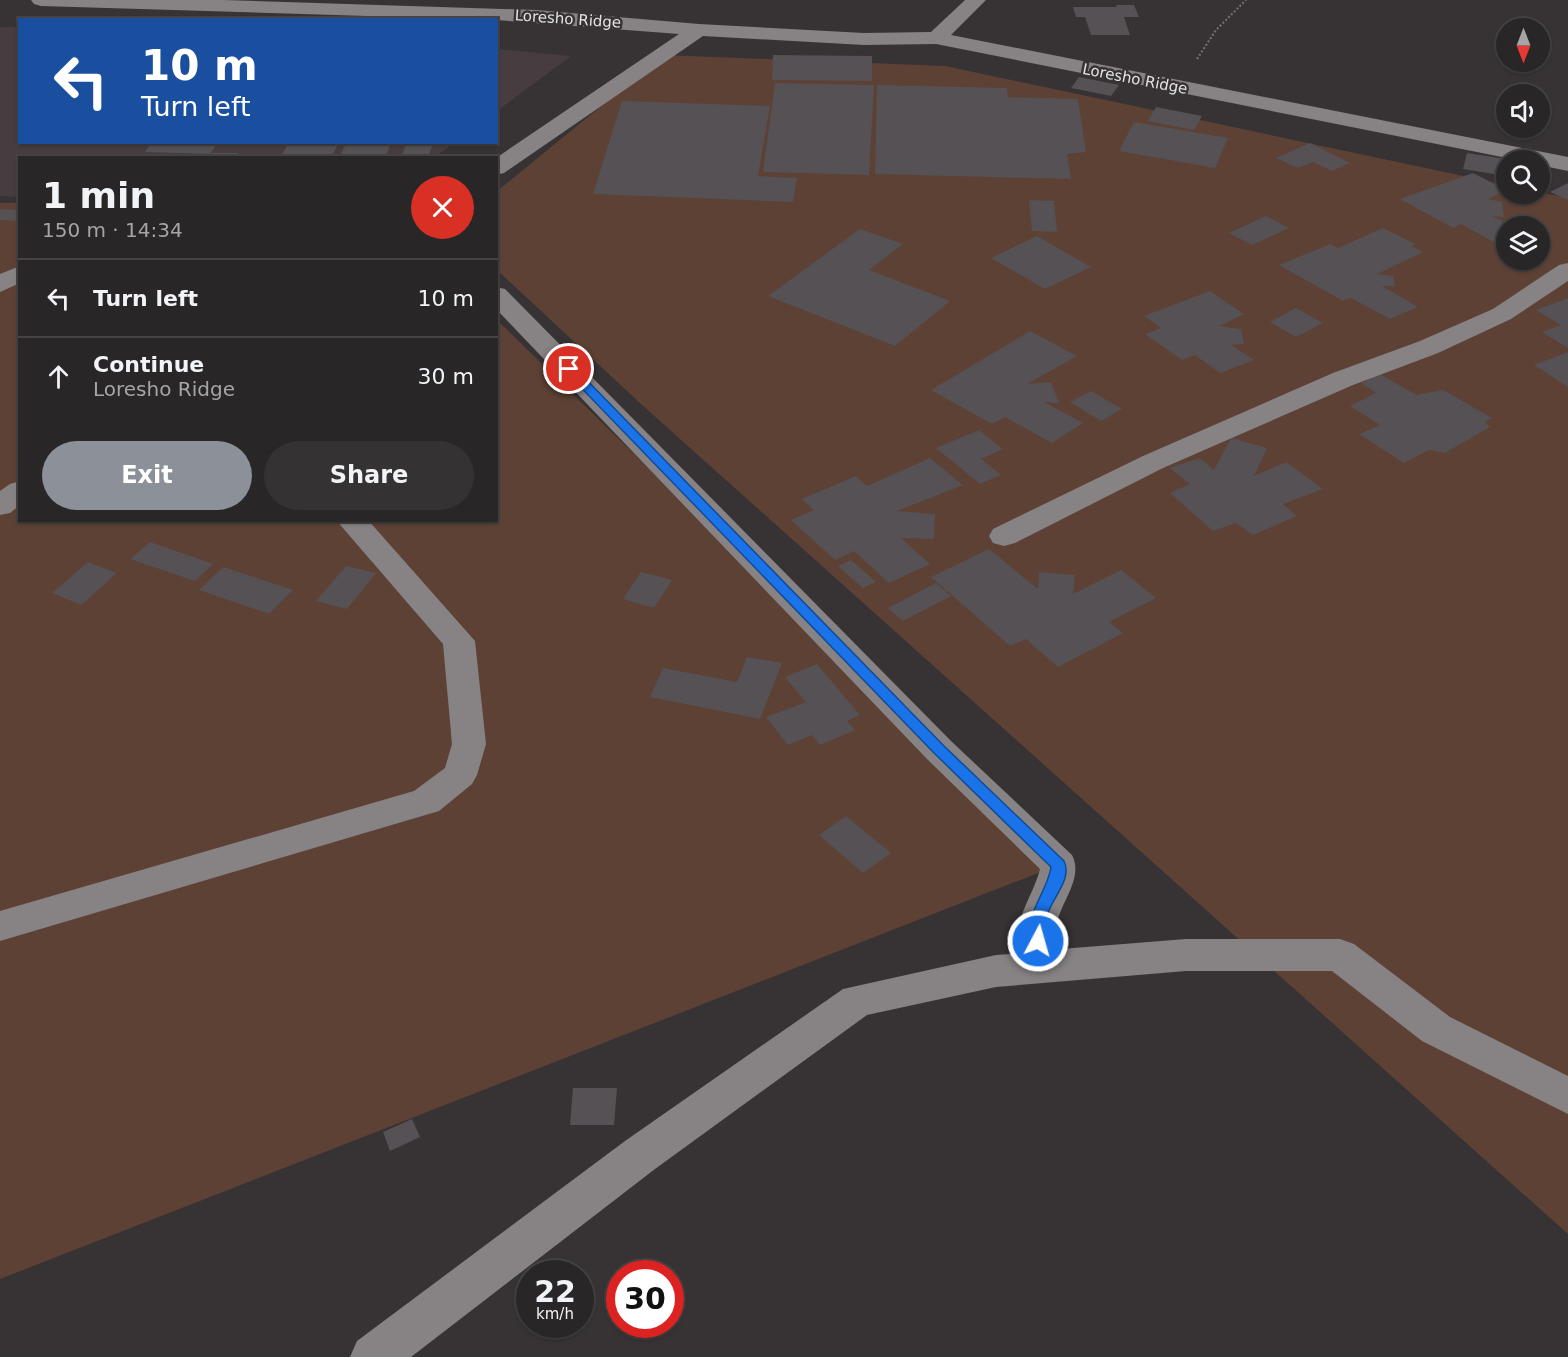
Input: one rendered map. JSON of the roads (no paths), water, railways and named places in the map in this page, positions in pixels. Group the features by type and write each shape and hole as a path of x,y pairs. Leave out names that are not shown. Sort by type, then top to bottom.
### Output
{"street":[{"name":"Loresho Ridge","path":"41,0 536,16 699,30 864,39 936,38 1568,164"},
{"path":"936,38 976,0"},
{"path":"498,167 699,30"},
{"path":"1004,536 1152,462 1343,379 1429,347 1502,314 1568,270"},
{"path":"0,284 18,274"},
{"path":"498,299 508,324 939,750 1059,865 1058,878 1039,916 1038,941 1051,966"},
{"path":"0,506 18,492"},
{"path":"0,926 426,801 460,775 470,744 459,641 353,522"},
{"path":"373,1357 640,1155 857,1001 996,971 1186,955 1340,955 1436,1029 1568,1096"}]}
